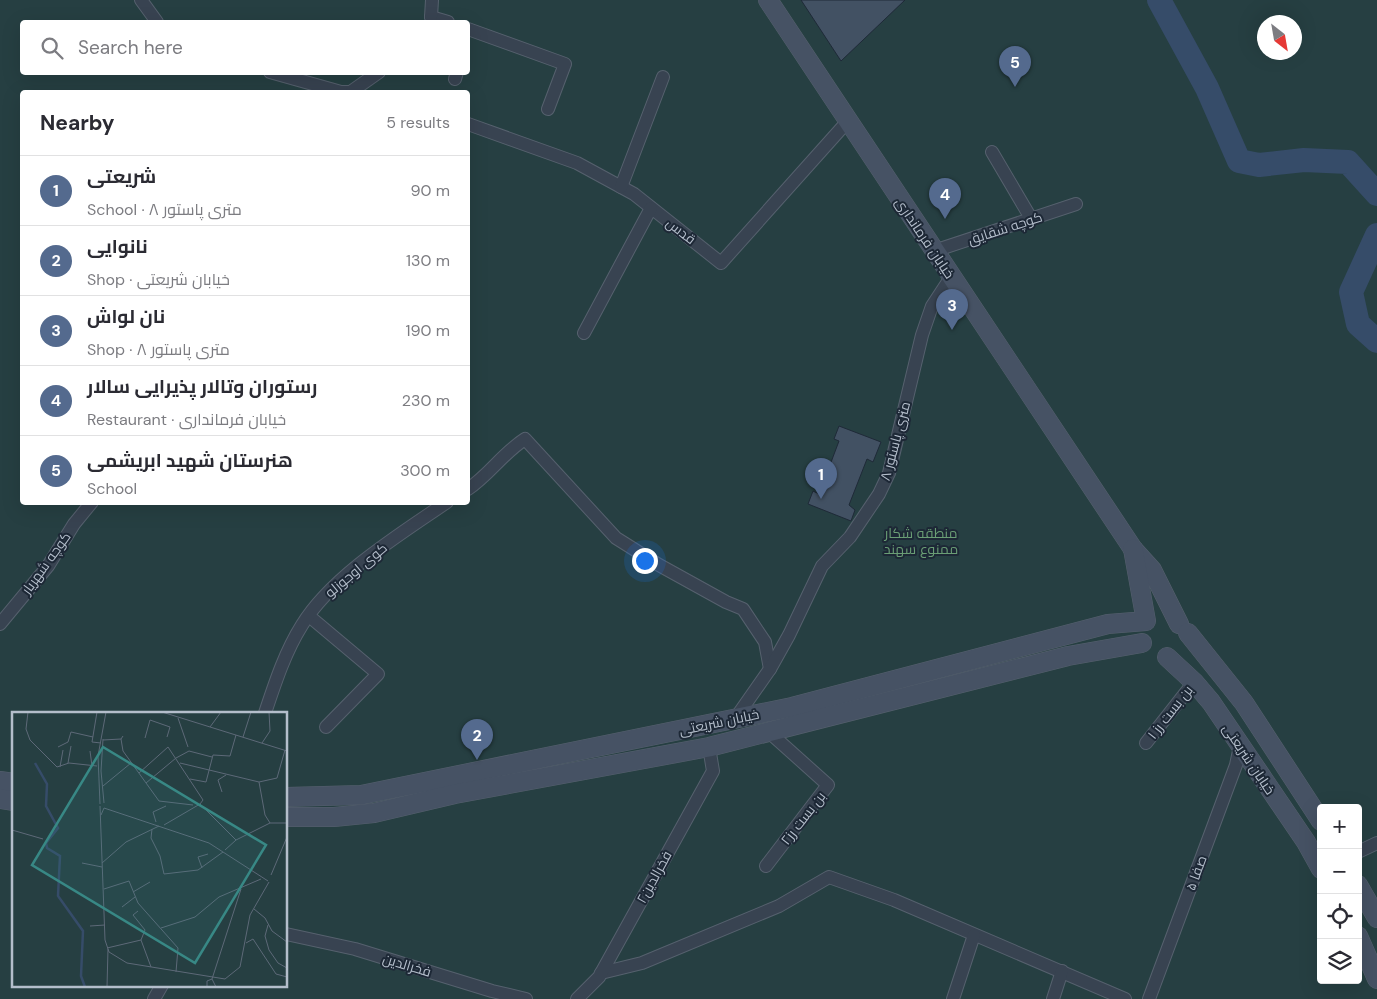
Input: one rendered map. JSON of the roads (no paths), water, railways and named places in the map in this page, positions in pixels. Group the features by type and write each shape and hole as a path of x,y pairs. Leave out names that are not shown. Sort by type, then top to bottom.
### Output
{"main road":[{"name":"خیابان فرمانداری","path":"768,0 847,122 1132,549 1152,570 1184,629"},
{"name":"خیابان فرمانداری","path":"1132,549 1146,621"},
{"path":"1160,618 1184,629 1190,641 1185,652 1174,658 1167,657 1148,648 1142,643 1138,632 1146,621 1160,618"},
{"name":"خیابان شریعتی","path":"288,797 361,795 540,759 792,707 1108,624 1146,621"},
{"name":"خیابان شریعتی","path":"1184,629 1244,703 1317,815"},
{"path":"1064,636 1068,656"},
{"name":"خیابان شریعتی","path":"288,817 334,817 374,812 455,794 709,747 1068,656 1142,643"},
{"name":"خیابان شریعتی","path":"1167,657 1194,682 1240,746 1313,837 1317,853"},
{"path":"540,759 543,779"},
{"path":"1362,892 1377,918"},
{"path":"1359,939 1377,979"}],"street":[{"path":"141,0 156,20"},
{"path":"429,20 432,0"},
{"path":"470,34 565,64 548,109"},
{"path":"282,75 340,90"},
{"path":"351,90 374,75"},
{"path":"621,186 663,77"},
{"name":"قدس","path":"470,125 577,162 621,186 721,263 847,122"},
{"path":"992,152 1032,220"},
{"name":"کوچه شقایق","path":"934,251 1076,204"},
{"path":"584,333 651,208"},
{"name":"۸ متری پاستور","path":"735,719 770,669 789,635 822,566 850,537 879,494 889,473 922,335 932,306 951,277"},
{"path":"470,488 481,480 509,449 525,439 616,538 659,565 726,602 743,609 765,642 770,669"},
{"name":"کوچه شهریار","path":"0,624 48,566 74,524 90,505"},
{"name":"کوی اوجوزلو","path":"265,712 280,671 302,625 328,592 396,537 443,505"},
{"path":"309,616 378,674 326,727"},
{"name":"بن بست رز ۱","path":"1146,743 1194,682"},
{"name":"بن بست رز۲","path":"766,866 828,785 770,733"},
{"name":"صفا ۵","path":"1149,999 1236,765 1240,746"},
{"name":"فخرالدین۲","path":"577,999 601,973 713,771 709,747"},
{"path":"1362,850 1377,844"},
{"path":"601,973 642,963 779,906 829,877 894,900 974,936 1062,971 1125,999"},
{"name":"فخرالدین","path":"288,934 355,949 492,991 526,999"},
{"path":"953,999 974,936"},
{"path":"1053,999 1062,971"},
{"path":"154,999 161,986"}],"waterway":[{"path":"1159,0 1207,88 1239,161 1259,165 1304,160 1348,162 1377,194"},
{"path":"1377,235 1351,292 1358,324 1377,341"}],"place":[{"name":"هنرستان شهید ابریشمی","path":"1015,87"},
{"name":"رستوران وتالار پذیرایی سالار","path":"945,219"},
{"name":"نان لواش","path":"952,330"},
{"name":"شریعتی","path":"821,499"},
{"name":"نانوایی","path":"477,760"}],"park label":[{"name":"منطقه شکار ممنوع سهند","path":"921,542"}]}
